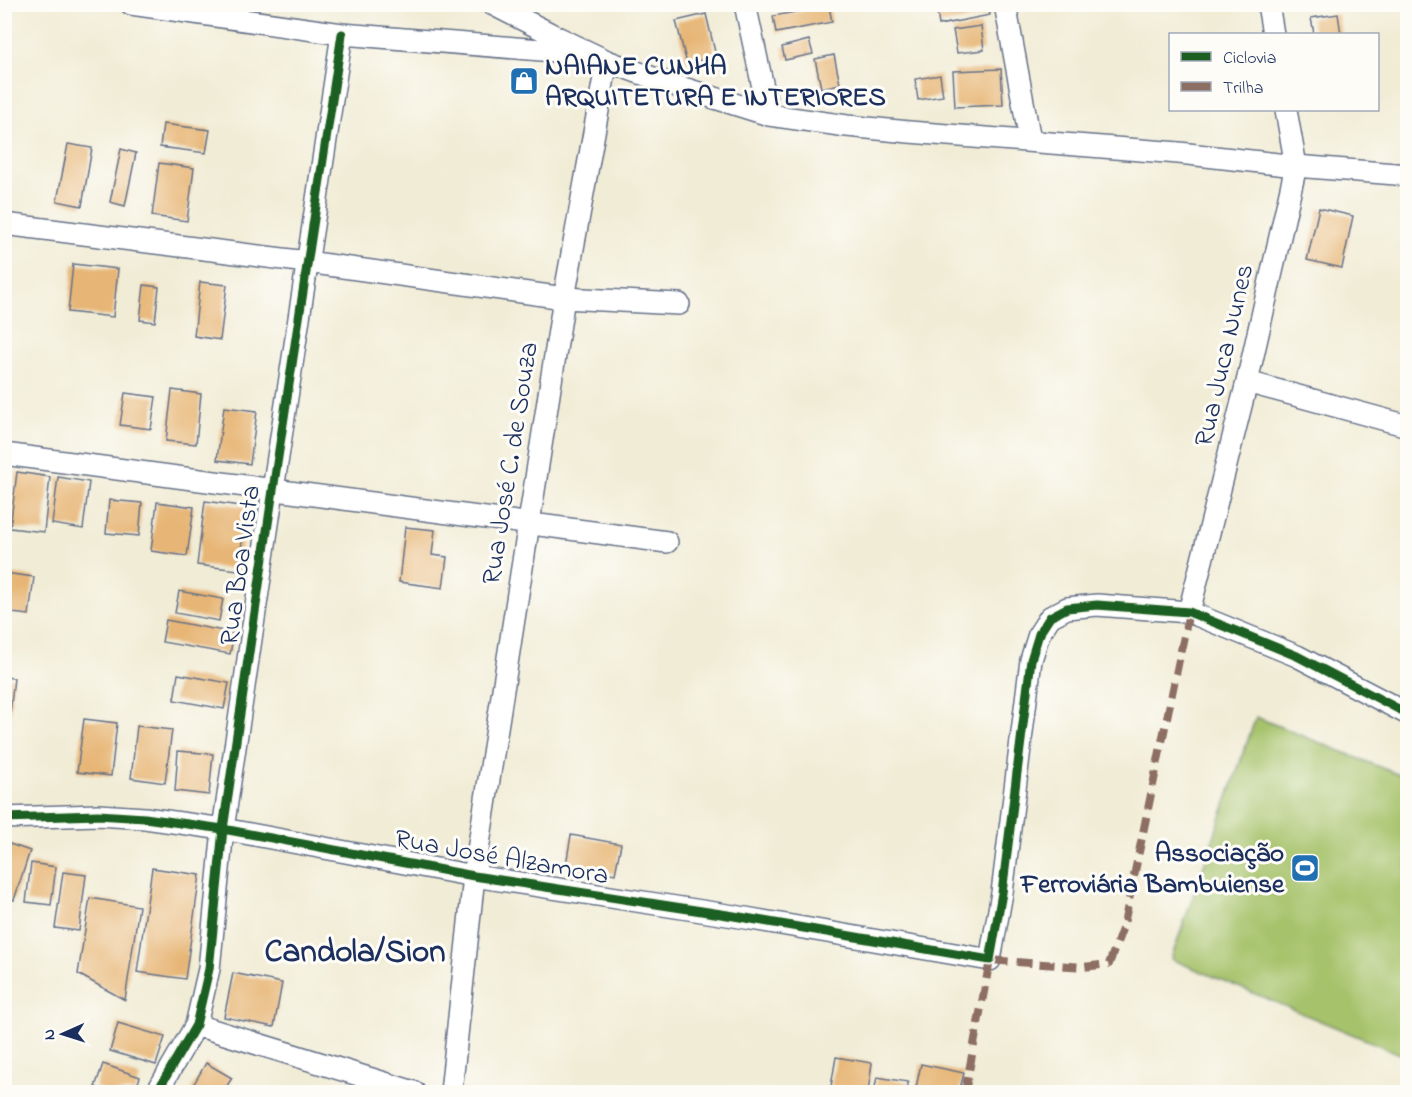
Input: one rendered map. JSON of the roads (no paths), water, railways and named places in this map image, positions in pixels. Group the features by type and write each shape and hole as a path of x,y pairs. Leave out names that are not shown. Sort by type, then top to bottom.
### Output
{"street":[{"path":"131,4 342,34 600,57"},
{"path":"492,4 600,57 664,82 769,115 847,126 1179,153 1407,175"},
{"path":"745,4 769,115"},
{"path":"1005,4 1030,140"},
{"path":"1268,4 1273,33"},
{"name":"Rua Boa Vista","path":"157,1092 196,1025 209,969 224,829 342,34"},
{"name":"Rua José C. de Souza","path":"451,1092 474,876 600,57"},
{"name":"Rua Juca Nunes","path":"1189,612 1247,382 1296,166 1286,111"},
{"path":"4,224 307,262 564,298 679,304"},
{"path":"1247,382 1407,426"},
{"path":"4,454 667,542"},
{"name":"Rua José Alzamora","path":"4,818 99,815 145,818 224,829 474,876 734,916 990,960 1002,893 1031,660 1039,634 1050,617 1067,608 1097,605 1189,612"},
{"path":"1189,612 1297,656 1407,714"},
{"path":"196,1025 414,1092"}],"place":[{"name":"NAIANE CUNHA ARQUITETURA E INTERIORES","path":"524,81"},
{"name":"Associação Ferroviária Bambuiense","path":"1305,868"}],"district":[{"name":"Candola/Sion","path":"355,949"}]}
